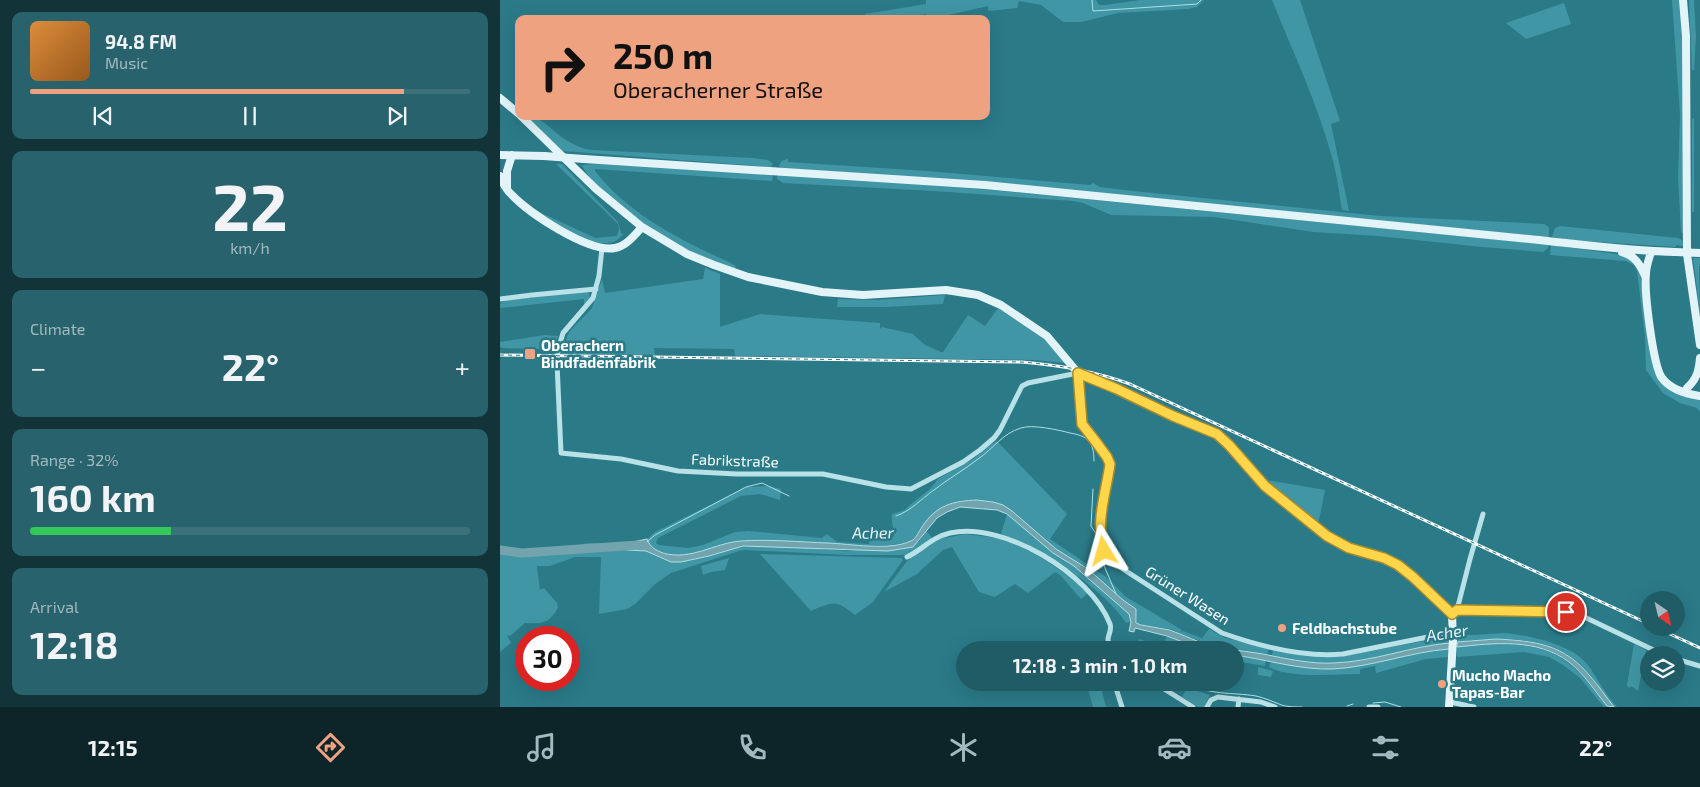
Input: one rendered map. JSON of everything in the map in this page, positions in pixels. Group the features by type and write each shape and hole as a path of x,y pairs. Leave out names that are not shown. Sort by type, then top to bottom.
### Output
{"main road":[{"path":"1683,0 1686,36 1687,254 1700,345"},
{"path":"500,98 515,111"},
{"path":"525,120 596,189 642,227 687,254 748,277 822,292 863,295 946,290 978,295 1001,305 1039,329 1058,347 1078,373 1217,434 1265,486 1320,531 1341,544 1384,558 1398,565 1455,612 1449,704"},
{"path":"507,188 507,171 504,157 584,158 985,185 1647,252 1700,253"},
{"path":"500,176 510,194 528,209 559,230 602,248 618,248 625,244 642,227"},
{"path":"1608,248 1625,252 1633,257 1640,264 1645,276"},
{"path":"1640,264 1647,252"},
{"path":"1647,252 1645,276 1655,359 1662,377 1670,386 1678,390 1699,391"},
{"path":"1687,388 1693,382 1698,372 1700,358"},
{"path":"1678,390 1687,388 1699,391"}],"street":[{"name":"Fabrikstraße","path":"602,248 593,298 563,333 558,350 556,363 561,453 621,459 678,470 737,474 823,474 886,487 911,490 963,462 994,438 1022,386 1028,382 1078,373"},
{"path":"500,299 596,289"},
{"name":"Grüner Wasen","path":"1078,373 1082,424 1107,457 1110,464 1101,514 1100,537 1104,551 1112,562 1222,633 1290,652 1328,656 1453,636"},
{"path":"1483,514 1455,612 1578,614 1645,646"},
{"path":"907,557 934,538 950,533 984,533 1001,537 1056,563 1072,574 1089,591 1105,612 1112,627 1108,641"},
{"path":"1685,662 1700,666"},
{"path":"1117,691 1122,707"},
{"path":"1167,691 1193,707"},
{"path":"1207,707 1214,698 1262,702 1275,707"},
{"path":"1238,707 1239,699"},
{"path":"1449,704 1474,707"},
{"path":"1369,707 1378,707"}],"shaded area":[{"path":"926,0 1096,0 1099,5 1105,5 1140,0 1204,0 1197,7 1188,9 1118,13 1081,22 1063,22 1041,5 1019,1 1017,8 988,11 988,6 948,15 865,15 926,4"},
{"path":"1272,0 1300,0 1340,121 1331,124 1349,211 1342,210 1335,170 1326,137"},
{"path":"1672,0 1681,0 1684,234 1681,232 1678,177 1680,115"},
{"path":"1689,0 1694,0 1696,37 1694,71 1692,69"},
{"path":"1564,3 1571,24 1526,39 1506,23"},
{"path":"1692,119 1694,212 1692,212"},
{"path":"529,120 540,120 569,142 589,149 754,158 768,160 773,164 771,167 563,151"},
{"path":"788,159 788,162 927,171 1090,185 1093,183 1100,187 1133,191 1380,216 1544,224 1549,227 1549,237 929,178 781,168 779,166 781,161"},
{"path":"556,164 562,164 618,222 623,234 615,241 604,243 578,236 533,209 595,238 617,236 618,224"},
{"path":"596,164 771,173 773,177 772,181 595,169 608,186 640,213 675,236 736,266 734,270 685,249 659,234 612,200 588,176 582,165"},
{"path":"779,174 992,190 1541,244 1548,245 1548,248 1543,252 1378,236 1313,232 1214,217 1111,215 1083,203 1073,201 783,183 777,179"},
{"path":"1560,226 1678,238 1682,240 1684,246 1581,241 1552,237 1555,228"},
{"path":"1551,245 1631,257 1640,271 1650,353 1655,372 1660,381 1700,399 1700,412 1697,408 1680,403 1663,393 1646,370 1645,336 1637,271 1634,265 1626,261 1550,255"},
{"path":"1693,258 1700,258 1700,314"},
{"path":"705,268 720,274 720,327 760,314 880,323 880,329 882,327 913,334 925,345 943,352 968,315 985,326 998,308 1011,314 1047,340 1066,363 1032,360 735,356 734,349 654,348 655,355 561,354 569,332 592,308 602,279 605,293 703,279"},
{"path":"589,293 590,297 584,305 584,299 500,308 500,304 505,300"},
{"path":"945,295 943,304 837,307 838,299 877,300"},
{"path":"545,335 558,336 555,348 500,347 500,342"},
{"path":"997,441 1067,514 1050,539 1106,577 1126,597 1182,630 1181,632 1183,631 1202,638 1209,629 1225,638 1238,641 1200,641 1186,637 1171,629 1137,623 1136,609 1088,569 1056,549 993,502 977,500 959,501 927,520 910,542 890,545 866,546 828,543 739,541 701,552 676,556 657,551 649,546 647,539 655,532 747,487 768,486 781,489 780,500 760,494 741,496 658,538 656,543 659,545 688,548 703,545 735,532 748,531 822,538 827,534 837,542 869,544 870,538 889,540 894,536 892,514 905,510 930,489 938,479 973,459"},
{"path":"1261,479 1325,490 1318,525 1313,519 1304,515"},
{"path":"977,500 1003,505 1056,549 1088,569 1136,609 1136,623 1170,630 1197,641 1180,641 1135,628 1134,632 1129,631 1131,622 1129,614 1074,566 1053,553 1007,514 997,510 960,507 937,518 913,547 888,551 743,546 709,556 681,562 671,562 646,551 627,550 628,543 647,539 655,549 673,555 683,555 731,542 751,540 892,546 913,540 927,520 939,509 960,502"},
{"path":"1007,514 1053,553 1074,566 1125,609 1129,614 1131,622 1126,623 1101,595 1070,571 1035,550 1001,534"},
{"path":"926,530 932,538 908,555 739,551 671,573 655,584 635,604 627,609 599,614 601,557 575,557 550,566 537,566 540,590 544,588 557,603 558,607 552,617 545,622 525,623 522,626 515,626 515,632 510,636 507,635 511,643 500,652 500,546 522,550 562,548 588,543 628,543 628,550 646,551 671,562 681,562 743,546 848,551 919,542"},
{"path":"966,534 996,538 1025,549 1058,569 1088,593 1081,599 1060,575 1055,572 1028,593 1015,584 995,597 979,592 952,547 943,550 917,574 884,592 907,561 934,540"},
{"path":"760,554 901,558 903,560 873,602 855,615 838,604 829,604 811,611"},
{"path":"729,558 725,570 703,575 701,566"},
{"path":"1505,633 1550,642 1572,652 1588,665 1617,707 1614,707 1581,665 1568,655 1553,648 1538,643 1506,639 1457,642 1457,636"},
{"path":"1167,636 1180,641 1164,641"},
{"path":"1450,636 1450,643 1420,647 1348,662 1310,662 1272,655 1273,649 1309,656 1340,657"},
{"path":"1496,639 1536,643 1548,646 1570,657 1580,665 1614,707 1607,706 1584,677 1569,662 1557,654 1543,649 1515,644 1457,647 1457,642"},
{"path":"1244,642 1269,648 1267,655 1244,652"},
{"path":"1450,643 1449,649 1348,668 1333,669 1296,666 1244,657 1244,651 1318,663 1333,663 1363,660"},
{"path":"1494,643 1516,644 1549,651 1572,666 1608,707 1604,707 1580,678 1549,657 1524,652 1457,657 1457,647"},
{"path":"1634,644 1640,647 1640,681 1638,691 1631,686 1629,688 1627,685"},
{"path":"1449,649 1449,657 1426,659 1376,673 1375,666 1360,669 1360,674 1326,675 1289,673 1269,667 1271,661 1311,668 1350,667"},
{"path":"1244,656 1266,660 1265,666 1244,662"},
{"path":"1258,667 1273,671 1271,677 1258,675"},
{"path":"1089,691 1102,691 1106,707 1093,707"},
{"path":"1185,691 1197,691 1210,695 1204,707 1198,707 1182,697"}],"waterway":[{"path":"1092,0 1093,11 1197,4 1201,0"},
{"path":"896,516 911,508 973,463 998,442 1021,428 1046,428 1086,438 1093,449 1094,461"},
{"path":"647,542 655,535 746,487 762,483 789,496"},
{"path":"1093,489 1091,526 1096,534 1105,568 1116,594"},
{"name":"Acher","path":"500,550 522,553 639,545"},
{"path":"1208,691 1256,696 1285,706 1302,707"},
{"path":"1373,703 1385,702 1401,707"},
{"path":"1347,706 1353,704"}],"railway":[{"path":"500,355 1022,362 1090,372 1130,384 1640,620"},
{"path":"1674,636 1700,648"}],"place":[{"name":"Oberachern Bindfadenfabrik","path":"530,354"},
{"name":"Feldbachstube","path":"1282,628"},
{"name":"Mucho Macho Tapas-Bar","path":"1442,684"}],"route":[{"path":"1104,551 1100,537 1101,514 1110,464 1096,442 1083,428 1078,373 1217,434 1265,486 1327,536 1349,548 1384,558 1398,565 1452,614 1457,610 1566,612"}]}
